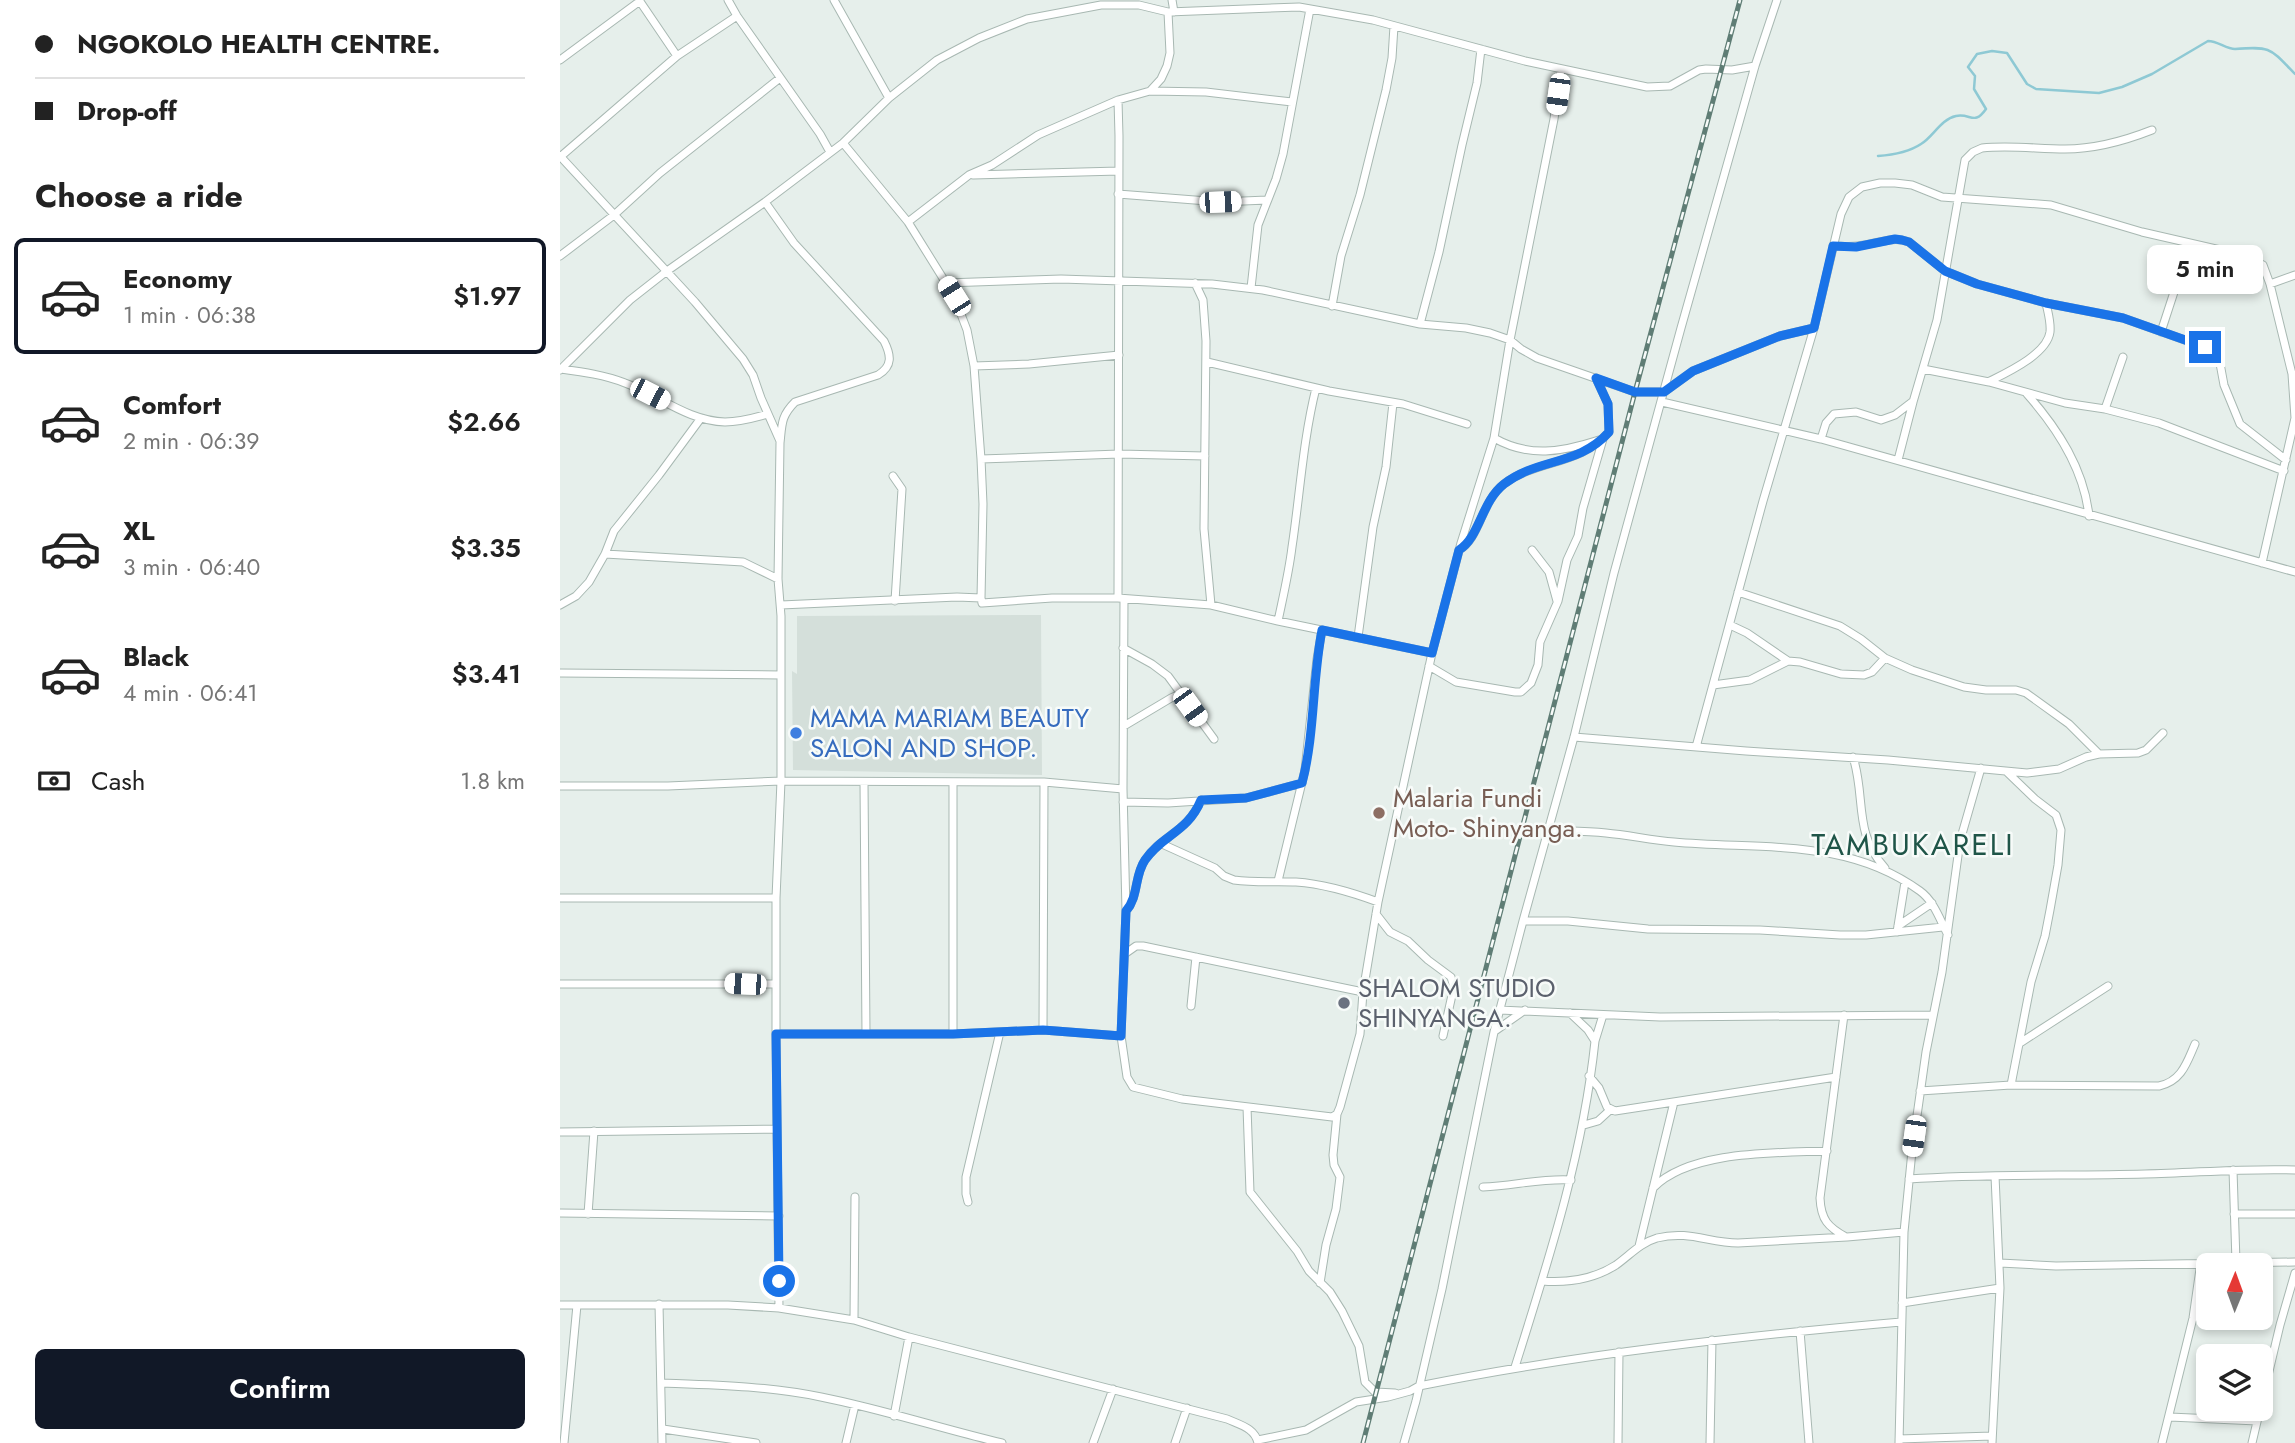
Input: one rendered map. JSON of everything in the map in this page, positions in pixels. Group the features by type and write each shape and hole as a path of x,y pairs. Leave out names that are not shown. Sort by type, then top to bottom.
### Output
{"street":[{"path":"728,0 830,152"},
{"path":"834,0 889,98"},
{"path":"1150,92 1167,66 1172,0"},
{"path":"1404,1443 1442,1289 1494,1032 1574,737 1614,573 1755,66 1777,0"},
{"path":"560,60 639,1 677,56"},
{"path":"561,369 629,300 844,143 889,98 937,60 979,38 1027,19 1100,2 1139,5 1171,12 1271,7 1310,9 1394,26 1561,70 1659,88 1678,83 1699,70 1732,70 1755,66"},
{"path":"1251,288 1258,225 1283,154 1310,9"},
{"path":"737,16 677,56 560,157 667,271 743,359 753,375 780,443"},
{"path":"1332,306 1341,256 1360,195 1386,90 1394,26"},
{"path":"1420,324 1477,83 1480,49"},
{"path":"1320,1283 1340,1177 1333,1155 1337,1114 1360,1034 1363,992 1378,902 1432,653 1459,550 1494,438 1510,340 1548,154 1561,70"},
{"path":"560,256 780,78"},
{"path":"908,222 969,175 992,165 1038,135 1118,100 1150,92 1206,92 1292,102"},
{"path":"1118,100 1119,454 1126,911 1121,1036 1127,1077 1133,1087 1182,1099 1332,1117 1337,1114"},
{"path":"1898,460 1937,320 1965,160 1982,148 2096,147 2151,130"},
{"path":"844,143 908,222 954,296 967,330 974,366 981,459 982,603 1052,598 1211,605 1432,653"},
{"path":"969,175 1119,171"},
{"path":"1696,747 1783,429 1814,328 1845,203 1862,187 1895,183 1912,185 1941,197 2051,205 2131,229 2255,260 2263,265 2294,382 2295,418 2262,564"},
{"path":"1118,194 1207,201 1267,200"},
{"path":"765,202 794,243 884,341 890,353 886,370 878,375 795,402 785,412 782,420 778,579 781,605 780,781 776,898 779,1308"},
{"path":"1833,246 1856,247 1902,240 1909,242 1945,271 1977,284 2046,303 2109,315 2205,347 2219,358 2228,398 2240,424 2286,460"},
{"path":"2161,332 2190,243"},
{"path":"2270,284 2295,275"},
{"path":"946,283 1061,279 1195,283 1251,288 1420,324 1466,328 1510,340 1537,358 1635,392 1664,392 1693,371 1772,339 1814,328"},
{"path":"1195,283 1203,300 1206,362 1205,529 1211,605"},
{"path":"1989,382 2022,364 2043,346 2050,329 2046,303"},
{"path":"974,366 1029,364 1119,355"},
{"path":"2105,409 2123,357"},
{"path":"1206,362 1393,403 1467,424"},
{"path":"561,369 626,383 701,418 724,422 768,414"},
{"path":"1923,369 1989,382 2065,404 2105,409 2159,423 2284,471"},
{"path":"1459,550 1472,538 1492,495 1505,483 1524,472 1581,454 1609,432 1610,417 1604,391 1596,378"},
{"path":"1278,621 1292,550 1306,428 1316,388"},
{"path":"2027,394 2064,442 2087,496 2089,516"},
{"path":"1662,402 1821,439 2295,572"},
{"path":"1821,439 1826,423 1834,414 1856,412 1881,420 1895,415 1913,402"},
{"path":"1358,637 1373,527 1386,467 1393,403"},
{"path":"560,605 576,596 589,582 614,531 701,418"},
{"path":"1494,438 1508,446 1540,452 1573,449 1603,439"},
{"path":"1429,666 1456,681 1521,692 1527,688 1535,676 1540,642 1558,601 1567,560 1578,536 1586,496 1603,439"},
{"path":"981,459 1119,454 1205,456"},
{"path":"893,476 902,489 895,601"},
{"path":"1532,550 1549,572 1558,601"},
{"path":"605,554 743,562 778,579"},
{"path":"1738,592 1840,626 1885,658 1964,687 2026,693 2069,724 2099,754"},
{"path":"781,605 981,598"},
{"path":"1730,625 1788,661 1841,674 1864,675 1872,672 1885,658"},
{"path":"1278,881 1308,752 1322,630"},
{"path":"1123,648 1163,671 1214,739"},
{"path":"1713,685 1750,680 1788,661"},
{"path":"560,673 781,675"},
{"path":"1124,726 1180,695"},
{"path":"1574,737 1853,757 2007,772 2045,772 2099,754 2138,753 2146,750 2163,733"},
{"path":"1853,757 1858,771 1863,827 1868,844 1888,871"},
{"path":"1981,768 1961,841 1948,935 1920,1091 1909,1179 1901,1322 1899,1441 1992,1440 2000,1288 1995,1176"},
{"path":"2007,772 2056,815 2061,830 2058,865 2045,936 2031,982 2011,1085"},
{"path":"560,786 668,786 780,781 1044,782 1123,789"},
{"path":"864,782 866,1034"},
{"path":"953,782 953,1034"},
{"path":"1043,1030 1044,782"},
{"path":"1123,802 1168,803 1246,798 1302,783"},
{"path":"1126,911 1132,905 1144,861 1190,820 1201,800"},
{"path":"1547,830 1603,833 1674,842 1804,848 1838,853 1888,871 1920,891 1932,903 1948,935"},
{"path":"1162,844 1215,868 1234,880 1298,882 1348,890 1378,902"},
{"path":"1897,929 1905,882"},
{"path":"560,898 776,898"},
{"path":"1897,929 1932,903"},
{"path":"1376,914 1390,932 1408,941 1451,977 1452,995 1443,1036"},
{"path":"1523,920 1568,921 1648,929 1760,930 1817,935 1866,935 1897,929 1943,927"},
{"path":"1126,953 1136,946 1143,946 1363,992"},
{"path":"1191,1006 1196,957"},
{"path":"560,984 776,984"},
{"path":"2020,1043 2108,986"},
{"path":"1500,1010 1709,1017 1933,1015"},
{"path":"1494,1032 1525,1010"},
{"path":"1570,1013 1588,1030 1595,1041"},
{"path":"1515,1367 1571,1180 1584,1125 1595,1041 1603,1015"},
{"path":"1844,1015 1820,1198 1821,1213 1826,1224 1847,1237"},
{"path":"776,1034 953,1034 1043,1030 1121,1036"},
{"path":"968,1202 966,1177 1000,1032"},
{"path":"1920,1091 2011,1085 2165,1085 2183,1072 2196,1044"},
{"path":"1589,1076 1599,1088 1609,1110"},
{"path":"1609,1110 1620,1111 1836,1077"},
{"path":"1639,1246 1674,1102"},
{"path":"1247,1107 1250,1192 1309,1271 1330,1292 1354,1334 1365,1370 1365,1382 1375,1392 1399,1394"},
{"path":"1584,1125 1598,1121 1609,1110"},
{"path":"560,1132 776,1129"},
{"path":"588,1214 594,1131"},
{"path":"1653,1188 1682,1169 1727,1158 1764,1153 1827,1151"},
{"path":"2233,1170 2236,1253"},
{"path":"1909,1179 2295,1170"},
{"path":"1483,1187 1538,1180 1571,1180"},
{"path":"854,1320 855,1197"},
{"path":"560,1213 779,1216"},
{"path":"2234,1214 2295,1214"},
{"path":"1542,1281 1572,1281 1602,1272 1639,1246 1676,1235 1704,1237 1724,1243 1905,1232"},
{"path":"2000,1263 2056,1266 2196,1262"},
{"path":"2273,1262 2295,1262"},
{"path":"2273,1355 2295,1273"},
{"path":"1902,1303 2000,1288"},
{"path":"2160,1443 2169,1417 2196,1297"},
{"path":"659,1304 662,1443"},
{"path":"560,1305 659,1304 779,1308 854,1320 909,1337 1227,1419 1252,1431 1258,1441 1306,1430 1356,1402 1515,1367 1712,1340 1901,1322"},
{"path":"564,1443 577,1305"},
{"path":"1800,1331 1808,1443"},
{"path":"894,1416 909,1337"},
{"path":"1710,1443 1712,1340"},
{"path":"1618,1443 1619,1352"},
{"path":"662,1383 761,1387 822,1397 1002,1443"},
{"path":"1093,1443 1112,1389"},
{"path":"846,1443 855,1405"},
{"path":"1175,1443 1187,1408"},
{"path":"2169,1417 2196,1418"},
{"path":"2252,1443 2258,1421"},
{"path":"663,1429 756,1443"}],"shaded area":[{"path":"1041,615 1042,775 793,770 792,671 797,674 797,616"}],"waterway":[{"path":"1878,156 1900,153 1916,147 1951,118 1975,118 1982,114 1986,109 1974,89 1975,76 1968,67 1977,54 1992,51 2007,53 2027,84 2036,89 2099,93 2122,87 2152,74 2208,41 2232,49 2256,48 2269,51 2295,74"}],"railway":[{"path":"1363,1443 1635,392 1740,0"}],"place":[{"name":"MAMA MARIAM BEAUTY SALON AND SHOP.","path":"796,733"},
{"name":"Malaria Fundi Moto- Shinyanga.","path":"1379,813"},
{"name":"SHALOM STUDIO SHINYANGA.","path":"1344,1003"}],"district":[{"name":"TAMBUKARELI","path":"1913,844"}],"route":[{"path":"779,1281 776,1034 953,1034 1043,1030 1121,1036 1126,911 1132,905 1144,861 1152,851 1190,820 1201,800 1246,798 1302,783 1306,770 1322,630 1432,653 1459,550 1472,538 1492,495 1505,483 1524,472 1567,460 1593,448 1609,432 1608,404 1596,378 1635,392 1664,392 1693,371 1780,336 1814,328 1833,246 1856,247 1895,239 1909,242 1945,271 1977,284 2046,303 2123,318 2205,347"}]}
